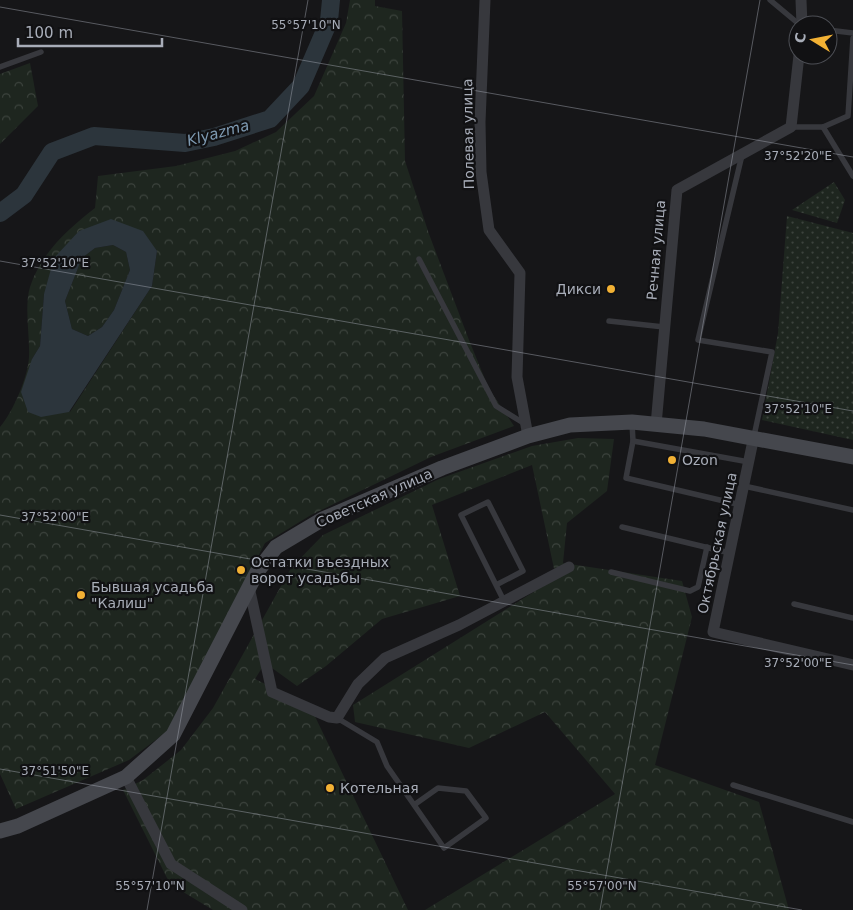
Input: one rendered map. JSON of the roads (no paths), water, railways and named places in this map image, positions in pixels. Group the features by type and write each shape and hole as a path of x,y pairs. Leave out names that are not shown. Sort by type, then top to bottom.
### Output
{"main road":[{"name":"Советская улица","path":"0,831 18,826 126,777 173,734 249,587 276,547 323,519 527,431 632,422 754,436 853,457"}],"street":[{"name":"Полевая улица","path":"484,0 480,122 481,172 488,230 520,273 517,377 527,431"},
{"path":"801,0 801,15"},
{"path":"791,127 798,65"},
{"name":"Речная улица","path":"656,425 677,190 791,127"},
{"name":"Октябрьская улица","path":"754,436 713,632 853,665"},
{"path":"249,587 272,692 329,717 337,718 358,684 385,658 504,601 568,567"},
{"path":"126,777 171,864 242,910"}],"lane":[{"path":"770,0 789,15"},
{"path":"838,31 853,33"},
{"path":"791,127 823,126 848,116 853,38"},
{"path":"0,67 41,52"},
{"path":"823,126 853,176"},
{"path":"742,155 698,340 772,352 754,436"},
{"path":"419,259 496,406 527,431"},
{"path":"609,321 664,327"},
{"path":"632,422 633,441 626,478 741,505"},
{"path":"633,441 749,462"},
{"path":"744,486 853,510"},
{"path":"496,585 523,571 488,502 461,516 504,601"},
{"path":"622,527 708,546 730,553"},
{"path":"611,572 690,591 698,587 708,546"},
{"path":"794,604 853,618"},
{"path":"337,718 377,742 387,766 414,805 444,848 486,818 466,791 438,788 414,805"},
{"path":"733,785 853,822"}],"waterway":[{"name":"Klyazma","path":"0,213 24,195 52,152 94,136 185,143 214,137 270,119 301,86 329,21 331,0"}],"place":[{"name":"Дикси","path":"611,289"},
{"name":"Ozon","path":"672,460"},
{"name":"Остатки въездных ворот усадьбы","path":"241,570"},
{"name":"Бывшая усадьба \"Калиш\"","path":"81,595"},
{"name":"Котельная","path":"330,788"}]}
